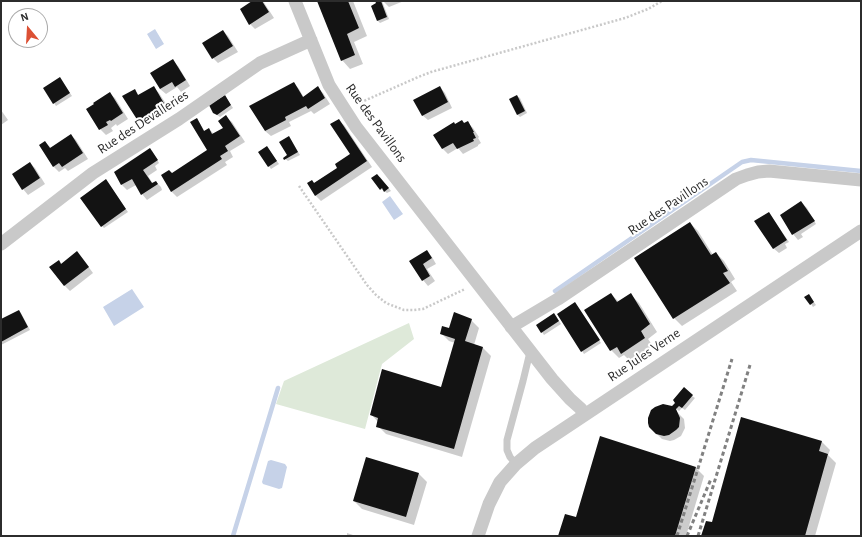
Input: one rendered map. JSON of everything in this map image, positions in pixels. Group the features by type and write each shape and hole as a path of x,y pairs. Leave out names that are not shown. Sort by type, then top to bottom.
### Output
{"street":[{"name":"Rue des Pavillons","path":"295,1 329,85 356,127 530,352 552,379 585,414"},
{"name":"Rue des Devalleries","path":"1,244 94,173 179,119 260,63 311,40"},
{"name":"Rue des Pavillons","path":"511,327 558,299 736,179 758,172 769,171 861,180"},
{"name":"Rue Jules Verne","path":"478,536 489,504 500,482 516,464 535,448 861,231"}],"lane":[{"path":"516,464 507,450 507,440 530,352"}],"path":[{"path":"345,110 362,101 431,72 625,18 648,9 662,1"},
{"path":"299,186 367,285 386,303 404,310 423,309 478,284"}],"green space":[{"path":"409,323 414,339 382,364 365,429 276,404 284,381"}],"water":[{"path":"155,29 164,44 156,49 147,34"},
{"path":"390,196 403,214 394,220 382,202"},
{"path":"132,289 144,307 114,326 103,307"},
{"path":"271,460 285,464 287,467 282,488 279,489 263,484 262,482 268,461"}],"building":[{"path":"252,1 262,1 269,12 249,25 240,9"},
{"path":"317,1 348,1 359,28 347,34 355,55 341,61"},
{"path":"375,1 381,1 387,17 377,21 371,6 376,3"},
{"path":"223,30 233,46 212,59 202,43"},
{"path":"173,59 186,80 175,87 172,82 160,89 150,73"},
{"path":"60,77 70,93 53,104 43,88"},
{"path":"294,82 303,97 318,86 325,98 308,109 306,106 285,117 286,120 265,131 249,106"},
{"path":"154,86 165,105 138,121 122,96 135,89 138,95"},
{"path":"440,86 448,102 422,116 413,100"},
{"path":"110,92 123,113 111,121 106,122 108,125 99,130 86,109"},
{"path":"225,95 231,105 217,115 213,113 209,105"},
{"path":"517,95 525,111 517,115 509,99"},
{"path":"226,115 240,136 225,146 228,151 220,156 222,159 171,192 161,175 169,170 172,173 207,150 190,122 197,118 204,131 209,128 212,134 223,128 218,121"},
{"path":"339,119 367,161 315,196 307,183 312,180 314,183 337,168 335,164 350,154 330,124"},
{"path":"462,120 464,123 468,121 476,138 473,139 474,141 457,149 453,143 442,149 433,135 454,122 455,124"},
{"path":"71,134 83,153 62,167 59,163 53,167 39,145 45,141 50,148"},
{"path":"289,136 298,152 284,160 283,158 287,155 279,142"},
{"path":"267,146 277,161 268,167 258,152"},
{"path":"150,148 158,160 143,170 152,183 156,181 158,184 141,195 132,179 121,185 114,172"},
{"path":"30,162 40,178 22,190 12,174"},
{"path":"377,174 389,188 384,192 382,188 380,190 371,178"},
{"path":"106,179 126,209 101,227 80,198"},
{"path":"801,201 815,221 792,235 780,215"},
{"path":"769,212 787,240 773,249 754,221"},
{"path":"690,222 711,255 716,252 728,271 723,273 730,283 673,319 634,258"},
{"path":"427,250 432,258 423,264 430,276 422,281 409,261"},
{"path":"77,251 89,267 64,286 49,267 59,260 61,264"},
{"path":"611,293 617,302 631,293 650,324 641,331 645,338 621,354 617,347 610,351 584,310"},
{"path":"809,294 814,302 810,305 804,297"},
{"path":"575,302 600,340 581,352 557,314"},
{"path":"19,310 28,327 1,342 1,319"},
{"path":"454,312 472,319 465,341 483,347 454,449 376,427 378,418 370,415 382,369 441,387 455,339 440,334 442,326 449,328"},
{"path":"554,313 559,321 541,333 536,325"},
{"path":"684,387 693,395 682,408 679,406 676,409 680,418 679,427 669,435 664,436 656,434 649,427 648,423 651,410 663,404 672,406 675,403 673,400"},
{"path":"741,417 822,441 819,451 828,454 805,536 701,536 706,521 712,522"},
{"path":"600,436 696,467 675,536 558,536 565,514 576,517"},
{"path":"366,457 419,473 406,517 353,501"}],"waterway":[{"path":"555,291 742,162 751,160 861,171"},
{"path":"233,536 278,388"}],"railway":[{"path":"677,536 732,359"},
{"path":"698,536 750,365"},
{"path":"687,536 711,479"}]}
